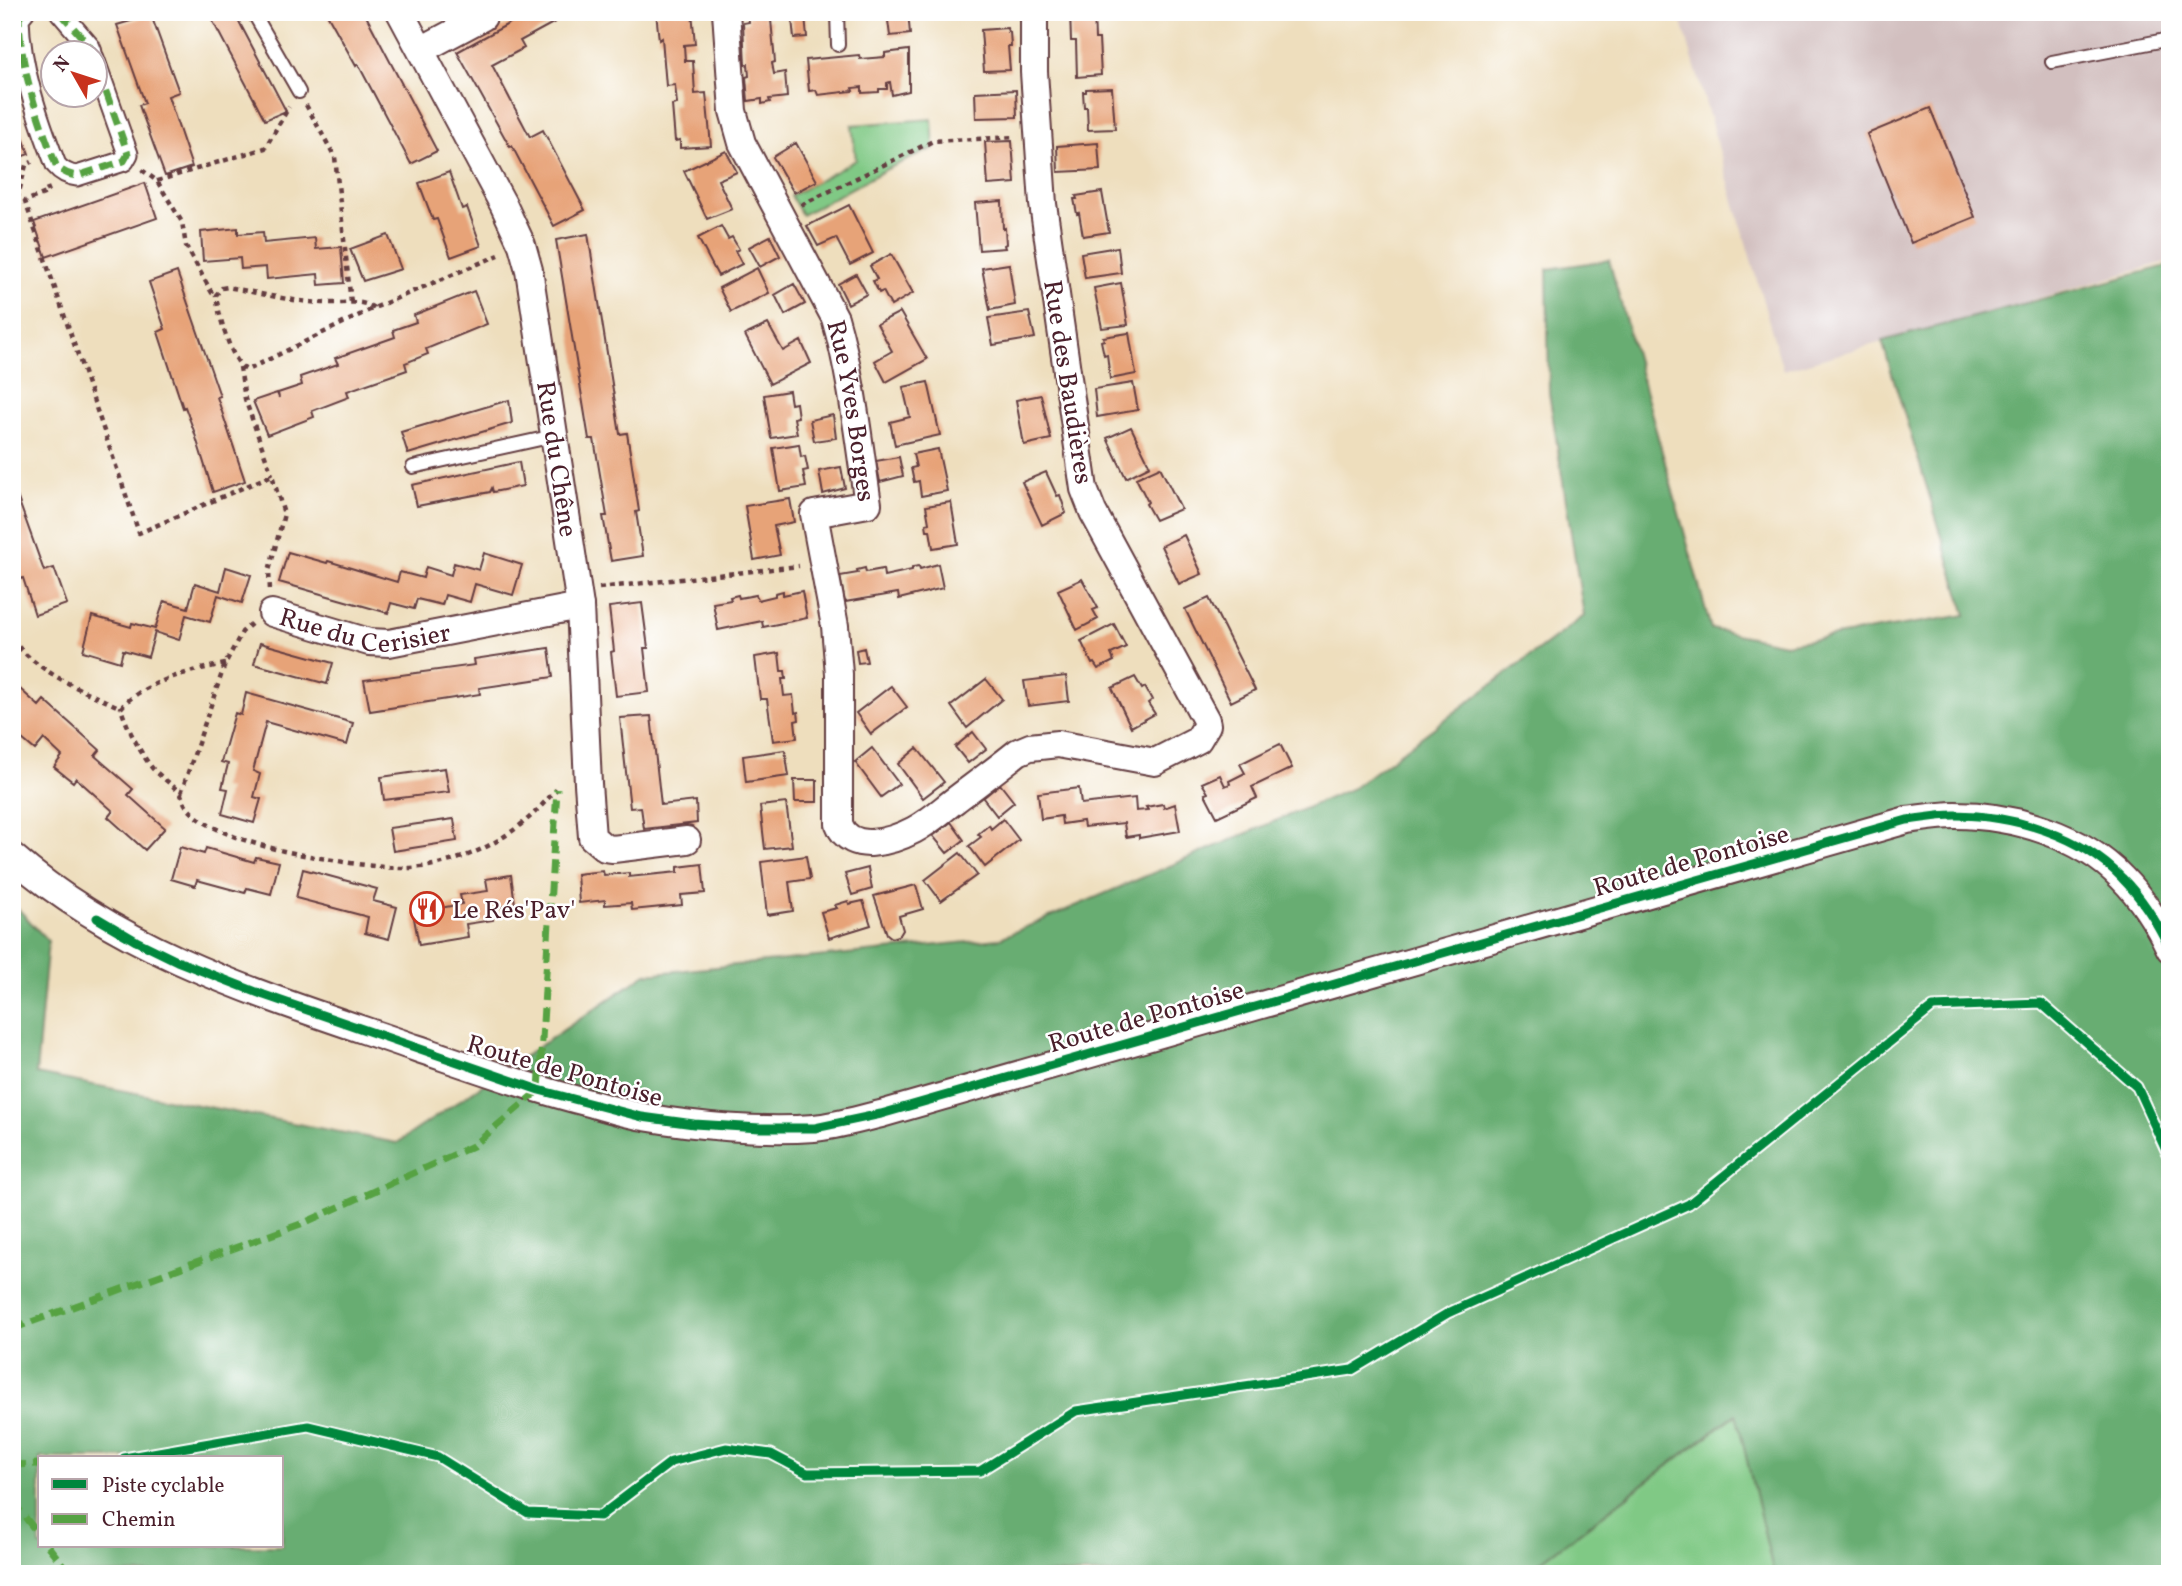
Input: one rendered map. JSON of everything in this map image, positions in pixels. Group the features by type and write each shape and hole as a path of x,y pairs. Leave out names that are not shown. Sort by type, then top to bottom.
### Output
{"street":[{"path":"24,12 19,18 19,36 47,153 60,170 77,176 127,158 128,154 108,98"},
{"path":"60,12 82,38"},
{"name":"Rue du Chêne","path":"400,12 503,204 522,245 529,270 579,598 592,837 605,848 613,849 687,841"},
{"name":"Rue Yves Borges","path":"726,12 735,124 742,143 835,318 869,504 814,514 835,626 839,674 839,824 842,832 856,842 882,841 915,830 1018,752"},
{"name":"Rue des Baudières","path":"1018,752 1030,747 1058,744 1155,762 1198,740 1207,725 1084,489 1042,204 1034,72 1034,12"},
{"path":"421,50 484,17"},
{"name":"Rue du Cerisier","path":"272,613 369,642 389,643 579,598"},
{"name":"Route de Pontoise","path":"12,856 63,898 136,942 264,995 539,1090 642,1117 694,1124 760,1128 815,1128 881,1114 1907,820 1955,815 2001,819 2038,828 2065,839 2095,855 2122,877 2144,905 2170,949"}],"lane":[{"path":"253,12 299,92"},
{"path":"837,12 838,45"},
{"path":"2052,62 2170,39"},
{"path":"413,467 554,436"}],"path":[{"path":"157,181 265,148 299,92 335,157 351,303"},
{"path":"781,215 933,141 1038,136"},
{"path":"14,205 49,192 45,183 47,153"},
{"path":"14,205 26,165 47,153"},
{"path":"127,158 157,181 182,222 186,246 212,293 216,295 234,356 240,367 245,399 284,514 269,571 272,613"},
{"path":"25,201 139,533 272,475"},
{"path":"240,367 247,370 373,308 522,245"},
{"path":"216,295 222,288 228,287 300,301 365,303 373,308"},
{"path":"579,598 822,564"},
{"path":"12,639 27,657 49,672 121,708"},
{"path":"121,708 129,699 180,674 225,664"},
{"path":"121,708 124,720 152,768 181,793 185,804 205,823 252,843 306,856 402,868 447,861 485,848 509,834 532,816 556,789"}],"shaded area":[{"path":"1679,12 2170,12 2170,261 1783,370"}],"green space":[{"path":"932,119 934,148 887,169 802,215 791,196 856,160 852,125"},
{"path":"1609,260 1711,629 1785,644 1966,615 1882,341 2170,265 2170,1574 1774,1574 1736,1414 1524,1574 12,1574 12,902 48,941 36,1074 397,1143 646,974 998,939 1353,788 1584,616 1549,393 1547,269"},
{"path":"1737,1414 1774,1574 1524,1574"}],"building":[{"path":"208,12 234,12 286,111 265,120"},
{"path":"326,12 364,12 437,151 411,164 358,64 356,66"},
{"path":"511,12 561,12 564,17 520,41 524,48 492,65 530,137 543,130 585,210 554,226 512,146 510,147 457,52 510,23 506,15"},
{"path":"656,12 692,12 695,44 684,45 685,61 693,61 695,94 706,93 711,146 680,148 680,140 675,141 672,105 677,104 675,85 666,86 662,38 659,40"},
{"path":"908,12 910,34 890,36 887,13"},
{"path":"984,12 1008,12 1009,16 984,18"},
{"path":"1070,12 1094,12 1101,75 1077,77 1076,41 1071,41"},
{"path":"764,14 765,20 771,20 774,74 785,72 787,97 769,99 770,102 762,104 762,99 748,101 746,77 749,76 748,64 745,65 743,23 749,22 748,16"},
{"path":"151,15 179,92 168,96 192,167 165,176 139,105 145,103 117,25"},
{"path":"805,17 807,37 794,38 792,19"},
{"path":"1007,28 1011,46 1008,46 1010,70 984,71 981,30"},
{"path":"909,50 909,91 892,95 890,82 887,83 887,89 879,89 879,92 862,93 862,87 852,88 853,91 818,95 816,90 809,91 806,60 859,55 860,59 885,57 885,53"},
{"path":"1112,88 1115,129 1088,130 1083,92 1086,92 1086,89"},
{"path":"1016,90 1017,117 976,118 975,92"},
{"path":"12,107 29,154 12,160"},
{"path":"1930,108 1975,217 1911,243 1867,134"},
{"path":"1012,141 1015,183 988,185 985,142"},
{"path":"796,143 817,181 794,193 773,157"},
{"path":"1098,143 1100,170 1058,172 1057,146"},
{"path":"726,151 737,172 718,180 732,209 707,219 684,171"},
{"path":"449,172 462,209 467,207 481,246 451,257 437,219 433,220 419,183"},
{"path":"145,183 157,218 46,257 34,222"},
{"path":"1102,192 1109,232 1083,236 1074,199 1077,199 1076,196"},
{"path":"1002,201 1005,248 979,250 975,203"},
{"path":"849,205 873,253 850,265 836,238 818,246 807,226"},
{"path":"721,226 728,239 732,237 739,249 735,251 742,264 718,276 698,238"},
{"path":"238,228 238,234 263,232 264,243 315,238 316,249 341,247 344,283 319,285 318,274 267,279 266,267 241,269 240,258 203,261 201,232"},
{"path":"588,234 620,434 627,433 643,556 611,561 603,516 607,516 594,439 589,439 556,240"},
{"path":"388,235 401,269 363,281 350,249"},
{"path":"770,236 780,256 760,267 749,247"},
{"path":"1118,247 1121,273 1085,278 1081,253"},
{"path":"891,254 913,293 891,306 883,291 879,293 873,281 877,279 870,266"},
{"path":"1009,264 1015,305 990,310 982,268"},
{"path":"757,268 769,293 731,312 719,288"},
{"path":"177,272 220,396 217,397 245,481 213,492 158,332 165,329 149,282"},
{"path":"856,274 867,294 848,304 838,284"},
{"path":"1121,283 1128,325 1102,328 1094,288"},
{"path":"794,284 805,304 785,315 775,295"},
{"path":"474,291 487,324 426,349 428,354 405,363 407,370 347,391 349,397 312,411 314,417 267,435 253,401 277,393 279,398 278,393 302,385 300,377 338,364 335,358 395,337 393,330 416,322 414,315"},
{"path":"900,312 927,359 886,382 875,361 892,351 877,324"},
{"path":"1029,312 1035,338 993,345 988,318"},
{"path":"768,324 783,351 801,341 811,363 770,384 745,335"},
{"path":"1129,333 1136,374 1110,379 1107,354 1104,355 1101,341 1104,340 1103,337"},
{"path":"928,382 940,435 895,445 890,422 910,417 903,387"},
{"path":"1133,383 1138,410 1097,417 1094,389"},
{"path":"789,391 791,404 796,403 798,417 794,418 797,434 771,438 764,395"},
{"path":"1041,395 1051,439 1024,445 1016,400"},
{"path":"509,400 512,423 408,454 401,432"},
{"path":"833,415 836,438 814,441 810,420"},
{"path":"1131,427 1150,466 1126,478 1107,438"},
{"path":"799,444 801,457 805,456 808,470 803,471 806,487 780,491 773,448"},
{"path":"938,449 947,491 921,496 919,481 914,482 911,468 916,467 913,454"},
{"path":"899,457 903,476 880,482 876,461"},
{"path":"519,462 523,486 493,492 492,488 490,492 417,506 412,485"},
{"path":"841,467 845,488 823,494 819,471"},
{"path":"1160,467 1181,509 1155,520 1136,478"},
{"path":"1046,472 1057,496 1060,495 1066,513 1042,525 1022,482"},
{"path":"12,482 44,571 54,568 67,604 35,615 23,578 12,582"},
{"path":"790,499 794,522 774,526 780,555 754,560 745,506"},
{"path":"951,502 958,544 933,548 930,530 927,530 926,524 929,523 926,506"},
{"path":"1184,535 1202,574 1179,584 1161,546"},
{"path":"288,552 397,582 400,572 423,578 426,567 451,575 454,563 479,570 484,553 522,565 513,595 475,584 470,602 445,595 442,605 417,599 414,609 391,603 388,613 279,582"},
{"path":"938,564 943,588 899,599 898,593 845,602 840,576 858,573 857,570 865,568 866,572 883,569 884,576 912,570 912,567 919,566 920,569"},
{"path":"226,567 251,575 242,603 218,595 210,622 186,615 179,640 155,632 148,657 123,650 120,662 83,651 92,616 131,627 132,623 155,629 164,601 188,608 195,583 220,591"},
{"path":"1082,579 1098,608 1093,610 1098,619 1077,630 1058,590"},
{"path":"783,591 783,595 802,591 807,618 763,627 762,621 718,630 713,603 731,600 730,597 738,595 739,598 756,595 758,600"},
{"path":"1209,598 1255,690 1231,702 1185,609"},
{"path":"642,603 648,648 644,648 649,692 616,696 609,607"},
{"path":"1114,624 1126,647 1111,654 1114,661 1098,669 1092,664 1081,641"},
{"path":"260,643 333,663 327,684 254,664"},
{"path":"549,648 553,677 479,688 480,694 370,711 364,680 475,665 474,659"},
{"path":"864,648 867,662 858,663 856,650"},
{"path":"779,653 781,671 785,671 786,679 782,679 784,696 793,695 795,713 798,712 799,720 795,721 797,738 773,741 767,699 760,699 755,657"},
{"path":"1066,676 1069,701 1028,706 1024,681"},
{"path":"1135,677 1142,689 1145,687 1152,700 1148,703 1155,714 1131,727 1112,688"},
{"path":"986,679 1002,699 967,728 951,706"},
{"path":"891,686 907,707 871,734 856,713"},
{"path":"20,689 39,706 44,700 100,750 95,756 133,789 128,795 165,828 145,850 108,817 113,811 76,778 73,782 54,767 62,756 44,739 35,750 15,733 18,730 12,725 12,692 15,695"},
{"path":"246,693 353,723 347,745 266,722 253,771 260,774 254,797 261,799 254,823 222,814 228,789 222,788 228,764 221,762 235,713 241,715"},
{"path":"651,716 661,805 696,801 697,823 644,829 641,807 630,808 620,718"},
{"path":"973,732 986,749 968,763 955,747"},
{"path":"1280,744 1292,768 1252,787 1257,798 1217,817 1202,783 1220,775 1225,786 1230,784 1229,781 1245,773 1240,764"},
{"path":"872,748 899,784 881,797 855,762"},
{"path":"917,748 944,782 923,798 898,764"},
{"path":"785,750 789,776 746,782 743,756"},
{"path":"445,768 449,792 384,800 381,777"},
{"path":"794,780 817,780 817,802 795,802"},
{"path":"1000,784 1014,802 997,816 983,798"},
{"path":"1079,788 1081,804 1135,798 1136,811 1148,810 1146,807 1163,804 1164,808 1175,804 1180,831 1139,838 1139,835 1126,837 1124,823 1084,827 1083,821 1062,824 1061,816 1041,819 1038,793"},
{"path":"786,803 792,846 765,849 760,806"},
{"path":"454,819 457,841 393,851 389,828"},
{"path":"1003,819 1019,840 985,867 969,846 981,837 978,834 989,825 991,829"},
{"path":"951,822 964,840 947,853 933,836"},
{"path":"180,847 204,854 206,848 254,862 256,857 279,862 271,894 247,888 245,893 197,880 195,886 171,879"},
{"path":"960,853 977,875 941,901 925,880"},
{"path":"806,856 810,879 789,882 793,911 767,915 761,862"},
{"path":"702,864 705,893 681,895 682,905 632,910 631,903 605,905 605,900 579,903 577,874 603,871 604,875 629,873 629,877 678,872 678,867"},
{"path":"868,868 872,889 852,895 845,874"},
{"path":"303,869 377,889 373,901 397,907 389,939 365,933 368,917 296,898"},
{"path":"511,875 515,904 491,909 493,920 466,924 468,937 419,945 413,913 462,904 460,895 488,891 486,879"},
{"path":"916,885 923,909 899,916 903,930 900,935 892,938 887,934 874,896"},
{"path":"848,901 849,904 863,901 871,925 829,938 821,912 837,908 835,905"}],"marked path":[{"path":"24,12 19,18 26,74 56,165 60,169 77,176 124,161 128,154 108,98"},
{"path":"60,12 82,38"},
{"path":"12,1329 306,1222 473,1146 539,1090 557,789"},
{"path":"12,1465 38,1464"},
{"path":"12,1501 38,1534"},
{"path":"50,1548 70,1574"}],"cycle path":[{"path":"97,918 177,961 264,995 539,1090 642,1117 694,1124 760,1128 815,1128 881,1114 1907,820 1955,815 1977,816 2023,824 2066,839 2087,850 2122,878 2155,921 2170,949"},
{"path":"136,1456 308,1426 438,1457 528,1513 600,1516 671,1462 726,1448 771,1454 807,1473 980,1471 1076,1411 1352,1370 1448,1313 1689,1204 1933,1007 2041,1003 2137,1087 2170,1159"}],"place":[{"name":"Le Rés'Pav'","path":"427,909"}]}
